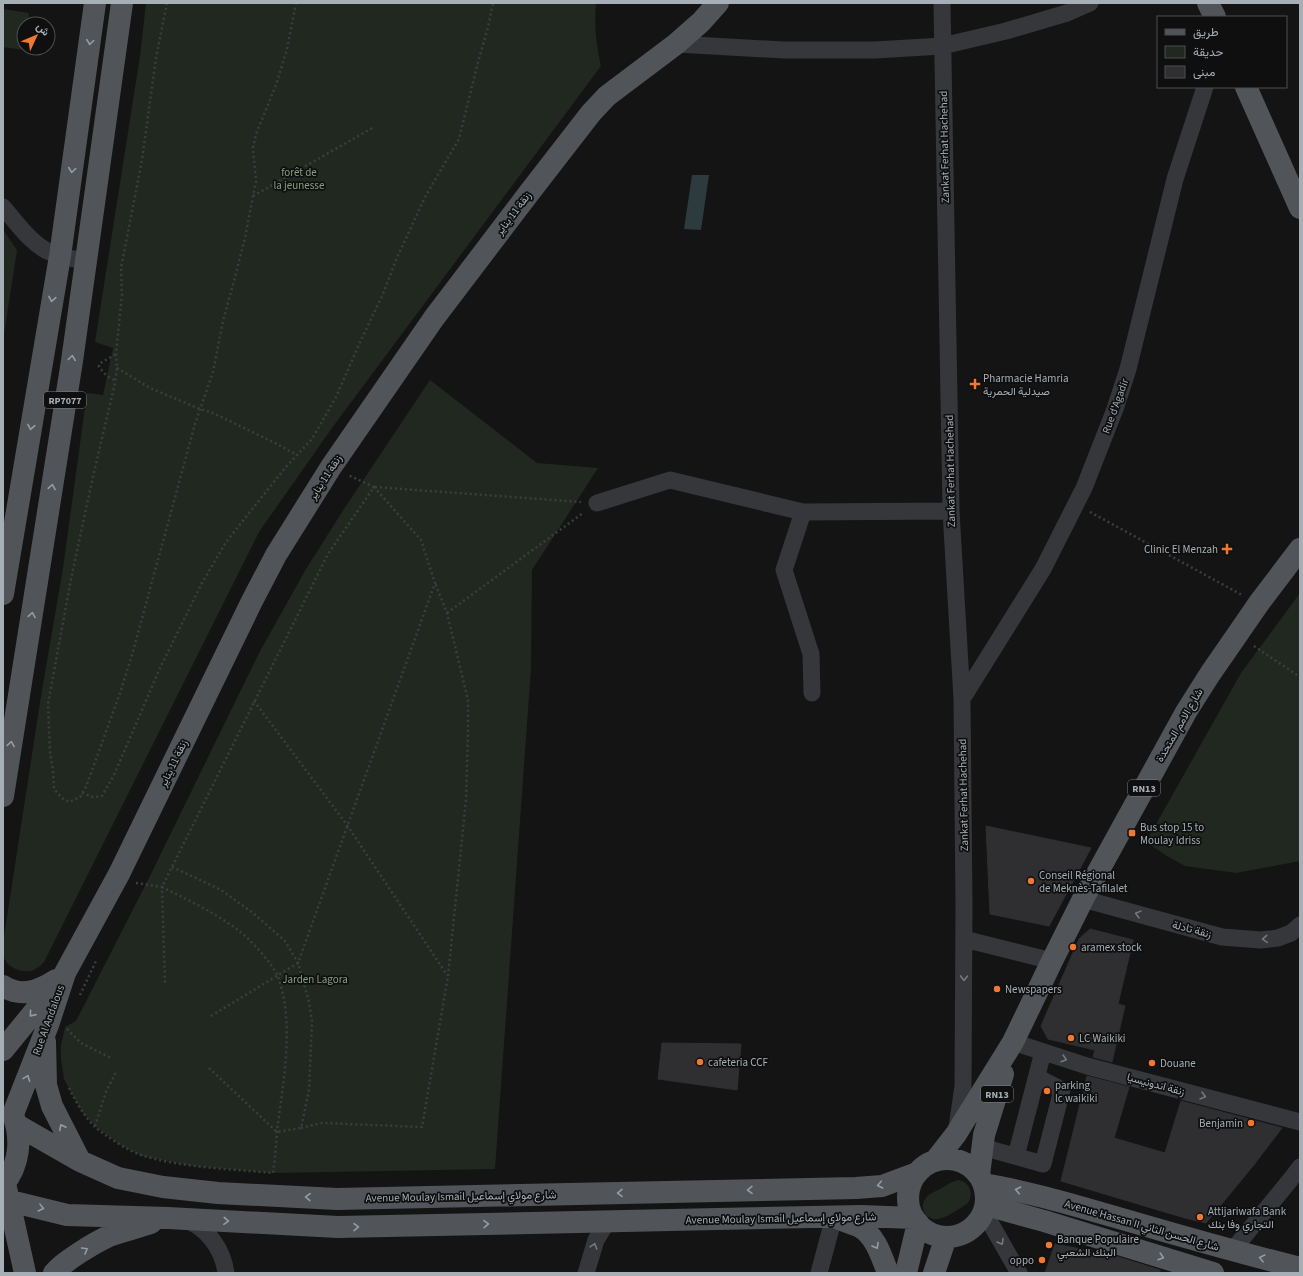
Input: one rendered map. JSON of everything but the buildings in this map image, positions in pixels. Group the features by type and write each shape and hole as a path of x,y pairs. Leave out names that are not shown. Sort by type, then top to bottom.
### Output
{"main road":[{"name":"RP7077","path":"3,594 60,256 96,3"},
{"name":"RP7077","path":"3,796 72,361 122,3"},
{"name":"زنقة 11 يناير","path":"65,974 118,874 276,555 331,467 434,318 528,193 591,113 607,96 676,44 701,22 718,3"},
{"path":"1208,3 1214,16"},
{"path":"1246,88 1300,208"},
{"name":"شارع الامم المتحدة","path":"1013,1042 1083,899 1186,712 1258,603 1300,549"},
{"path":"3,986 21,993 33,992 45,987 65,974"},
{"name":"Rue Al Andalous","path":"11,1113 54,1034 65,974"},
{"name":"Rue Al Andalous","path":"3,1050 65,974"},
{"path":"54,1034 46,1048 46,1085 52,1106 80,1161"},
{"name":"RN13","path":"935,1161 956,1134 1013,1042"},
{"name":"RN13","path":"985,1208 986,1193 982,1179 982,1147 984,1135 1013,1042"},
{"path":"11,1113 19,1146 15,1165 5,1192 25,1273"},
{"name":"Avenue Moulay Ismail شارع مولاي إسماعيل","path":"11,1113 80,1161 118,1178 163,1187 218,1194 337,1199 856,1188 882,1186 917,1173"},
{"name":"RN13","path":"917,1173 925,1166 935,1161 946,1159 957,1160 974,1169 982,1179"},
{"path":"917,1173 911,1183 908,1195 909,1206 916,1220 926,1230 935,1235 946,1237 956,1236 969,1230 979,1220 985,1208 1044,1221 1213,1273"},
{"name":"Avenue Hassan II شارع الحسن الثاني","path":"982,1179 1232,1251 1300,1268"},
{"name":"Avenue Moulay Ismail شارع مولاي إسماعيل","path":"5,1192 68,1215 173,1218 338,1227 861,1216 916,1220"},
{"path":"834,1217 861,1227 870,1236 881,1255 888,1273"},
{"path":"54,1273 59,1267 109,1236 173,1218"},
{"path":"906,1273 916,1220"},
{"path":"934,1273 946,1237"}],"street":[{"name":"Zankat Ferhat Hachehad","path":"942,3 951,510 962,699 964,939 963,1086 956,1134"},
{"path":"676,44 784,50 875,50 942,46 1006,31 1066,8 1090,3"},
{"name":"Rue d'Agadir","path":"962,699 1044,570 1084,488 1115,409 1128,368 1175,180 1205,88"},
{"path":"3,207 18,225 35,242 46,250 60,256 86,261"},
{"path":"597,503 670,480 803,512 951,510"},
{"path":"803,512 784,570 811,654 812,693"},
{"name":"زنقة تادلة","path":"1083,899 1222,937 1261,940 1278,938 1298,930"},
{"path":"964,939 1052,961"},
{"name":"زنقة اندونيسيا","path":"1013,1042 1087,1066 1300,1122"},
{"path":"1016,1156 1037,1077 1042,1052"},
{"path":"982,1147 1043,1164 1062,1090 1037,1077"},
{"path":"1232,1251 1297,1174"},
{"path":"985,1208 1019,1273"},
{"path":"819,1273 834,1217"},
{"path":"173,1218 192,1222 212,1239 220,1251 226,1273"},
{"path":"586,1273 596,1240 607,1222"}],"path":[{"path":"167,3 156,58 141,168 121,268 122,295 116,353 117,368 115,380 71,579 48,704 50,752 54,789 62,798 69,802 80,797 86,786 129,663 200,409 213,372 223,321 236,277 256,181 253,148 256,134 269,104 287,49 296,3"},
{"path":"82,793 93,797 102,796 117,768 160,668 202,583 226,542 285,468 312,439 336,397 360,340 383,294 396,260 425,197 459,139 493,3"},
{"path":"253,196 374,127"},
{"path":"94,364 99,364 116,353"},
{"path":"99,364 99,367 107,376 115,380"},
{"path":"117,368 150,388 244,427 297,455"},
{"path":"331,467 374,487 597,503"},
{"path":"277,1132 322,1123 422,1127 448,976 466,800 468,700 447,613 435,583 421,540 374,487"},
{"path":"165,985 162,887 328,554 374,487"},
{"path":"447,613 597,503"},
{"path":"1076,505 1258,603"},
{"path":"211,1016 298,963 435,583"},
{"path":"1237,635 1300,677"},
{"path":"254,701 347,825 448,976"},
{"path":"172,867 221,890 253,913 285,941 298,963 309,1002 312,1021 309,1090 302,1128"},
{"path":"67,1085 83,1113 95,1126 122,1146 142,1156 193,1166 273,1173 286,1065 284,998 278,975 264,956 240,931 212,913 162,887 133,883"},
{"path":"79,998 99,955"},
{"path":"54,1034 65,1027 81,1043 111,1058"},
{"path":"209,1068 277,1132"},
{"path":"95,1126 106,1092 117,1070"}],"green space":[{"name":"forêt de la jeunesse","path":"146,3 596,3 596,34 601,66 332,428 259,532 44,962 34,970 25,971 11,967 5,960 3,955 3,943 41,696 63,568 87,393 103,395 113,348 95,342 140,56"},
{"path":"3,9 29,13 29,16 16,16 16,49 3,47"},
{"path":"3,230 17,250 3,341"},
{"name":"Jarden Lagora","path":"430,380 537,463 598,468 532,570 531,668 495,1169 273,1173 193,1166 142,1156 122,1146 95,1126 83,1113 74,1098 64,1079 61,1059 61,1045 65,1027 76,1021 149,878 259,653 306,569"},
{"path":"1300,593 1300,861 1236,873 1185,866 1146,842 1241,673"},
{"path":"959,1180 966,1183 970,1189 971,1196 968,1203 945,1217 934,1219 927,1216 924,1213 923,1205 927,1196 954,1181"}],"shaded area":[{"path":"692,175 709,175 701,230 684,229"}],"place":[{"name":"Pharmacie Hamria صيدلية الحمرية","path":"975,384"},
{"name":"Clinic El Menzah","path":"1227,549"},
{"name":"Bus stop 15 to Moulay Idriss","path":"1132,833"},
{"name":"Conseil Régional de Meknès-Tafilalet","path":"1031,881"},
{"name":"aramex stock","path":"1073,947"},
{"name":"Newspapers","path":"997,989"},
{"name":"LC Waikiki","path":"1071,1038"},
{"name":"cafeteria CCF","path":"700,1062"},
{"name":"Douane","path":"1152,1063"},
{"name":"parking lc waikiki","path":"1047,1091"},
{"name":"Benjamin","path":"1251,1123"},
{"name":"Attijariwafa Bank التجاري وفا بنك","path":"1200,1217"},
{"name":"Banque Populaire البنك الشعبي","path":"1049,1245"},
{"name":"oppo","path":"1042,1260"}]}
